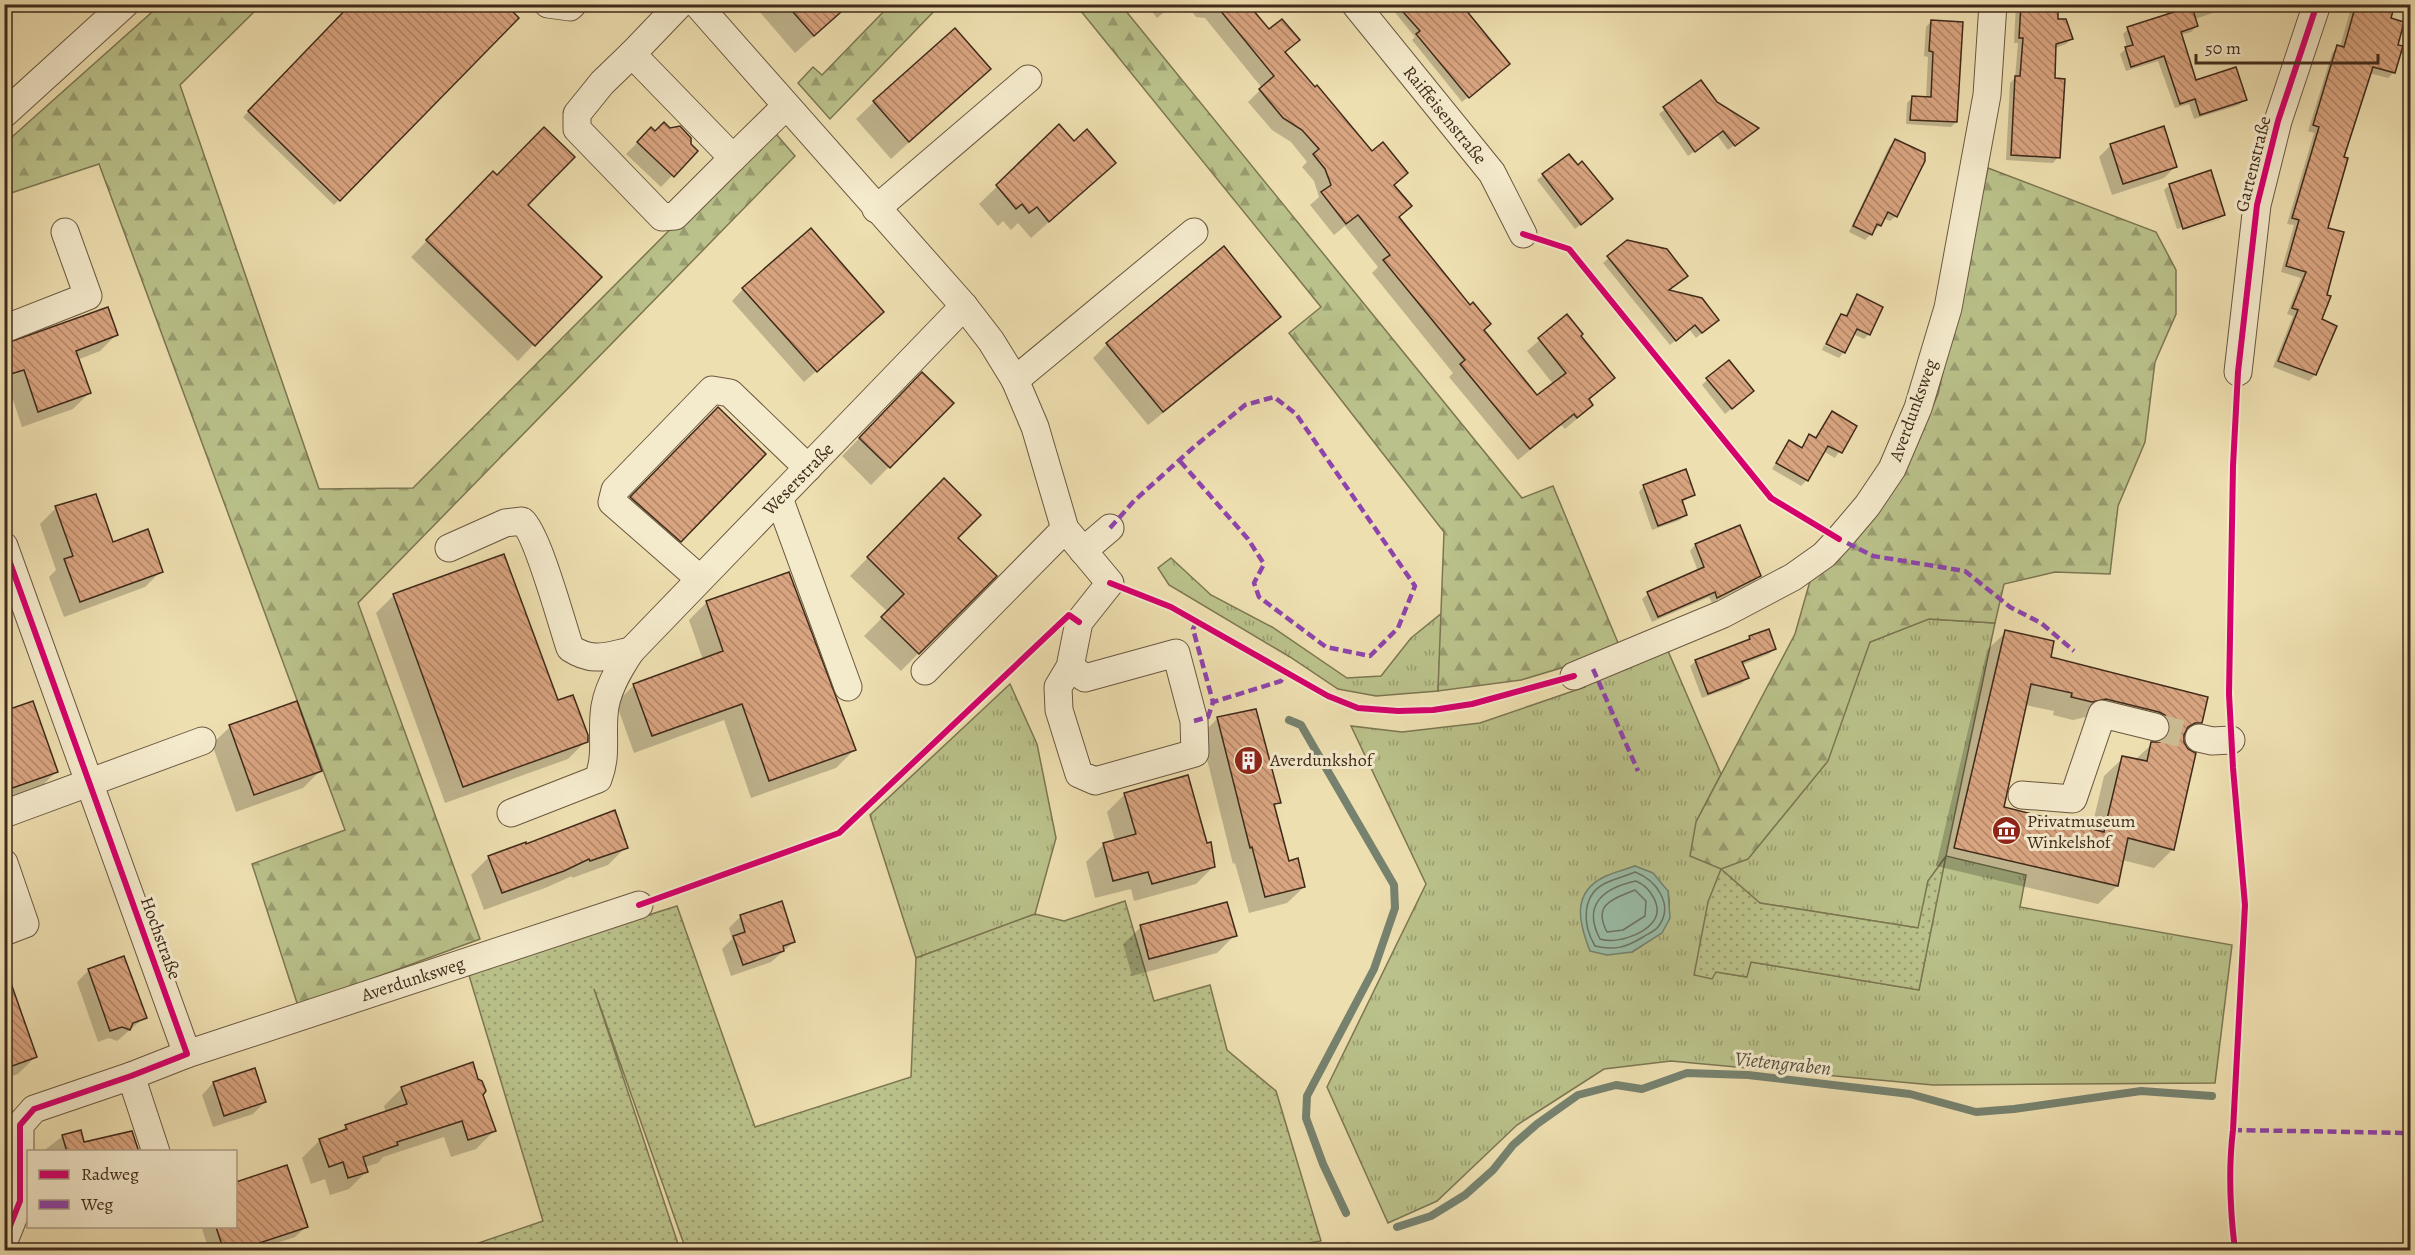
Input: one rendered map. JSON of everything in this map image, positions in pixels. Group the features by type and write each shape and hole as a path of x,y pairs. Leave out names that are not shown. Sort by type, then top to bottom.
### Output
{"street":[{"path":"4,114 125,4"},
{"path":"548,4 570,7 573,4"},
{"path":"680,4 602,83 577,114 577,129 662,218 675,216 786,106"},
{"path":"696,4 964,306 1015,380 1035,427 1065,529 1110,583 1079,622 1070,667 1058,687 1059,710 1079,774 1095,781 1195,753 1194,721 1176,653 1085,678 1070,667"},
{"name":"Raiffeisenstraße","path":"1355,4 1492,173 1523,234"},
{"name":"Averdunksweg","path":"1574,676 1723,614 1793,576 1824,555 1867,506 1892,469 1918,408 1948,308 1987,95 1993,4"},
{"name":"Gartenstraße","path":"2238,372 2256,205 2278,121 2317,4"},
{"path":"632,54 733,158"},
{"path":"876,209 1028,79"},
{"path":"4,329 88,297 65,232"},
{"path":"1015,380 1194,232"},
{"name":"Weserstraße","path":"511,813 598,779 604,763 604,713 617,674 630,651 964,306"},
{"path":"700,579 612,502 615,490 712,390 730,393 808,468"},
{"path":"779,498 848,687"},
{"path":"449,548 505,523 522,520 528,525 536,545 570,648 581,655 597,658 630,651"},
{"path":"1083,551 1110,528"},
{"path":"925,671 1065,529"},
{"name":"Hochstraße","path":"4,546 187,1054"},
{"path":"2022,795 2073,799 2102,714 2155,727"},
{"path":"2199,738 2211,741 2231,740"},
{"path":"4,814 202,741"},
{"path":"4,863 25,924 4,932"},
{"name":"Averdunksweg","path":"187,1054 639,905"},
{"path":"4,1241 21,1201 20,1125 34,1109 187,1054"},
{"path":"131,1076 155,1150"}],"green space":[{"path":"160,5 261,5 180,85 319,489 413,488 771,128 795,156 358,603 480,939 298,1006 252,864 345,830 99,164 5,195 4,144"},
{"path":"890,5 940,5 830,119 798,83 813,67 822,75"},
{"path":"1076,5 1121,5 1522,498 1553,486 1621,650 1521,680 1438,691 1444,532 1289,333 1321,307"},
{"path":"1988,168 2156,232 2176,270 2176,314 2155,362 2145,442 2118,506 2110,574 2055,572 2004,584 1995,623 1929,619 1870,642 1828,761 1748,859 1721,869 1690,856 1696,822 1795,634 1812,574 1904,472 1938,394"},
{"path":"1171,558 1211,595 1272,627 1347,678 1381,676 1411,638 1442,613 1438,691 1376,696 1338,689 1290,657 1169,585 1158,568"},
{"path":"1928,619 1995,623 1946,856 2026,875 2020,907 2232,945 2215,1083 1933,1085 1671,1061 1604,1069 1517,1125 1437,1201 1388,1223 1327,1087 1426,884 1351,726 1402,732 1480,723 1585,687 1584,684 1668,651 1721,774 1696,822 1870,642","holes":["1945,858 1919,990 1751,962 1746,977 1716,972 1760,903 1919,928 1928,881","1635,866 1668,891 1669,914 1663,929 1632,952 1621,871"]},
{"path":"1010,684 1037,744 1056,838 1035,914 916,958 870,815"},
{"path":"1946,856 1919,990 1751,962 1747,977 1716,972 1712,979 1694,975 1708,902 1721,869 1760,903 1918,928 1928,881"},
{"path":"1125,901 1154,1001 1210,985 1227,1050 1276,1091 1321,1241 1267,1250 686,1250 594,989 680,1250 458,1250 543,1221 468,972 677,906 755,1127 911,1077 916,958 1035,914 1064,921"}],"water":[{"path":"1635,866 1653,873 1668,891 1670,918 1662,933 1632,952 1607,955 1590,951 1583,930 1580,910 1586,891 1604,877"}],"building":[{"path":"351,4 505,4 519,18 340,201 248,111"},
{"path":"786,4 850,4 814,36"},
{"path":"1215,4 1248,4 1269,29 1282,19 1300,40 1285,52 1315,87 1317,85 1372,151 1383,142 1408,173 1394,185 1412,206 1399,217 1470,305 1473,302 1491,324 1484,330 1537,395 1566,373 1538,338 1567,314 1583,334 1581,336 1615,378 1589,399 1593,405 1577,418 1574,414 1530,449 1460,364 1465,360 1383,260 1390,255 1358,215 1346,224 1321,192 1331,185 1325,169 1313,154 1319,149 1302,130 1283,118 1259,89 1274,76"},
{"path":"1396,4 1461,4 1510,64 1469,98 1416,34 1420,31"},
{"path":"2021,4 2058,4 2058,19 2066,19 2073,39 2056,44 2055,78 2065,79 2060,158 2011,155 2015,76 2020,76 2023,38 2019,38"},
{"path":"2172,4 2191,4 2198,26 2181,32 2196,80 2236,67 2247,100 2200,115 2195,99 2180,104 2164,56 2131,67 2125,47 2133,45 2127,27 2174,12"},
{"path":"2356,4 2395,4 2391,18 2404,22 2398,45 2403,46 2395,73 2373,67 2344,157 2348,158 2328,228 2344,232 2327,295 2331,296 2322,319 2337,326 2316,375 2278,361 2298,310 2292,308 2306,272 2286,266 2299,220 2292,218 2319,127 2313,125 2337,45 2344,47"},
{"path":"1931,20 1963,22 1957,122 1910,120 1912,96 1931,97 1933,52 1929,51"},
{"path":"955,28 991,69 909,142 873,101"},
{"path":"1701,80 1717,102 1759,128 1735,146 1723,131 1695,152 1663,107"},
{"path":"664,122 670,128 680,126 691,138 691,144 698,151 674,177 637,142 651,127 655,131"},
{"path":"1059,124 1074,141 1087,129 1116,163 1049,222 1037,207 1029,213 1022,204 1016,209 996,185"},
{"path":"2164,126 2177,167 2123,184 2110,144"},
{"path":"544,127 575,157 528,205 602,277 535,346 426,240 493,171 497,175"},
{"path":"1895,139 1925,153 1925,161 1897,217 1888,212 1881,226 1877,224 1872,235 1853,226"},
{"path":"1569,154 1578,165 1582,161 1613,199 1581,225 1542,174"},
{"path":"2211,170 2225,215 2183,229 2169,184"},
{"path":"811,228 884,312 817,372 742,288"},
{"path":"1627,240 1667,249 1688,276 1669,290 1702,298 1719,320 1702,333 1695,325 1676,341 1607,256"},
{"path":"1224,246 1281,317 1163,412 1106,343"},
{"path":"1857,294 1883,307 1870,335 1857,329 1845,353 1826,344 1841,314 1847,316"},
{"path":"108,307 118,335 76,351 91,393 38,412 24,370 4,376 4,344"},
{"path":"1729,360 1754,391 1732,409 1706,378"},
{"path":"922,372 954,403 890,468 859,438"},
{"path":"718,407 766,454 681,542 630,497"},
{"path":"1832,411 1857,426 1842,453 1828,446 1808,481 1776,463 1789,440 1802,448 1809,434 1816,438"},
{"path":"1686,469 1695,495 1682,500 1687,515 1658,526 1643,485"},
{"path":"944,478 981,515 958,538 997,576 919,654 881,617 904,594 867,557"},
{"path":"96,494 113,542 148,529 163,572 80,602 64,559 73,556 55,506"},
{"path":"1740,525 1761,576 1717,598 1715,592 1658,617 1647,592 1704,567 1695,544"},
{"path":"504,554 558,700 573,695 588,735 588,742 463,787 393,594"},
{"path":"789,572 856,750 769,781 742,704 652,736 633,684 723,651 706,601"},
{"path":"1769,629 1776,649 1742,662 1749,678 1708,694 1695,660 1750,639 1749,636"},
{"path":"2005,630 2054,641 2051,657 2208,697 2202,723 2195,723 2188,727 2184,735 2184,742 2188,749 2196,753 2174,850 2128,838 2118,886 1954,848","holes":["2031,684 2072,693 2071,697 2092,702 2106,699 2159,712 2165,715 2170,722 2167,737 2160,742 2151,742 2147,761 2122,756 2104,832 2004,807"]},
{"path":"33,701 58,772 4,791 4,711"},
{"path":"297,701 322,771 254,795 229,725"},
{"name":"Averdunkshof","path":"1256,709 1281,803 1274,804 1289,861 1298,858 1305,887 1265,897 1252,847 1250,848 1217,717"},
{"path":"1188,775 1207,843 1211,842 1215,867 1152,884 1148,872 1113,881 1103,843 1136,834 1124,793"},
{"path":"615,810 628,848 590,861 589,859 564,871 502,893 488,856"},
{"path":"782,901 795,942 783,946 784,951 743,965 733,936 745,932 740,915"},
{"path":"1227,902 1237,936 1149,959 1140,925"},
{"path":"124,956 147,1018 133,1023 130,1030 122,1027 110,1031 88,969"},
{"path":"7,972 37,1057 4,1069 4,973"},
{"path":"473,1062 478,1079 482,1081 486,1091 483,1095 496,1131 468,1140 462,1121 397,1142 398,1145 363,1157 368,1172 348,1178 343,1162 329,1167 319,1139 347,1129 345,1125 407,1104 401,1087"},
{"path":"255,1068 266,1102 224,1116 213,1082"},
{"path":"81,1130 84,1142 132,1131 138,1150 66,1150 62,1135"},
{"path":"287,1165 308,1227 253,1245 255,1251 224,1251 216,1228 237,1228 237,1182"}],"waterway":[{"path":"1289,720 1301,725 1394,885 1395,908 1374,969 1307,1096 1306,1118 1323,1164 1346,1213"},
{"name":"Vietengraben","path":"1397,1227 1431,1216 1465,1195 1493,1170 1513,1145 1537,1124 1578,1095 1616,1085 1642,1089 1687,1073 1748,1075 1910,1094 1976,1112 2014,1109 2141,1091 2212,1096"},
{"path":"1335,1250 1348,1246"}],"tunnel":[{"path":"2155,727 2199,738"}],"marked path":[{"path":"1110,528 1134,501 1195,446 1245,405 1274,397 1296,414 1415,586 1398,628 1370,656 1326,647 1259,597 1254,583 1264,564 1248,539 1179,460"},
{"path":"1835,537 1873,556 1965,571 2010,607 2041,623 2074,651"},
{"path":"1197,621 1193,629 1213,702"},
{"path":"1593,669 1638,771"},
{"path":"1194,721 1208,717 1213,702 1281,681 1286,672"},
{"path":"2233,1130 2410,1133"}],"cycle path":[{"path":"2235,1250 2230,1160 2245,905 2229,694 2233,466 2238,372 2257,205 2278,121 2317,4"},
{"path":"1523,234 1569,249 1771,498 1839,539"},
{"path":"4,546 187,1054 34,1109 20,1125 20,1201 4,1241"},
{"path":"1110,583 1171,607 1328,696 1358,708 1398,711 1433,710 1472,704 1574,676"},
{"path":"639,905 839,833 1069,615 1079,622"}],"place":[{"name":"Averdunkshof","path":"1249,760"},
{"name":"Privatmuseum Winkelshof","path":"2006,831"}]}
